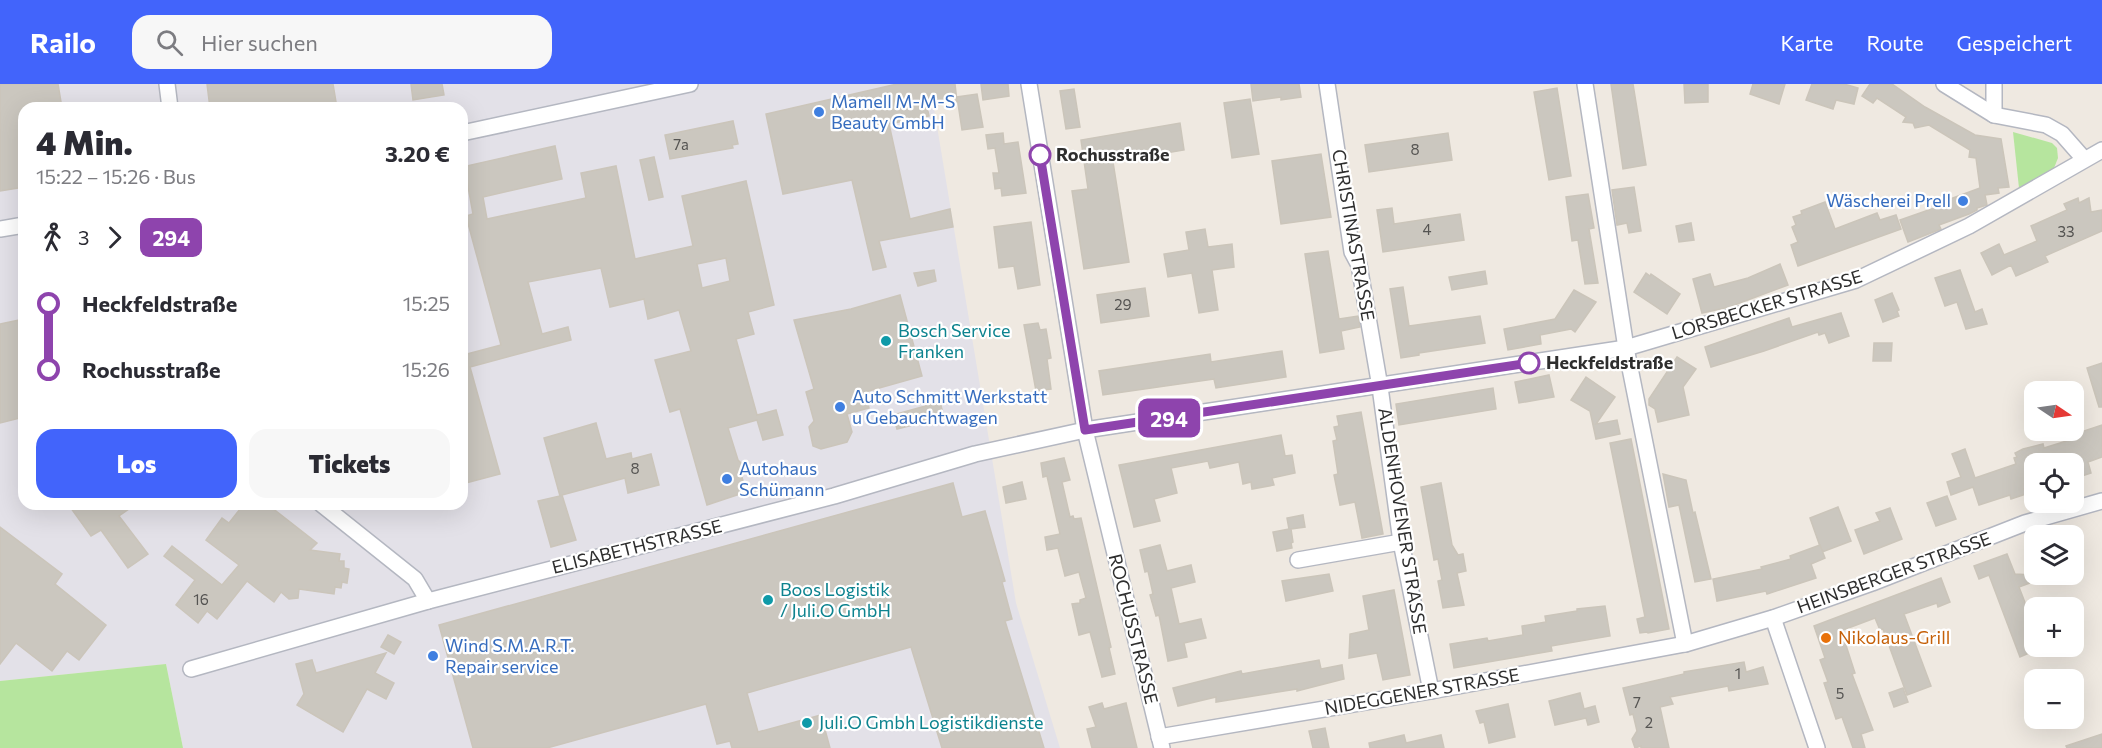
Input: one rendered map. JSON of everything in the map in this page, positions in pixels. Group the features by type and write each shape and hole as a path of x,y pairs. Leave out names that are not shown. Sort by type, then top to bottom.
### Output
{"street":[{"path":"166,84 169,102"},
{"path":"468,132 690,84"},
{"name":"ROCHUSSTRASSE","path":"1029,84 1085,430 1160,742"},
{"name":"CHRISTINASTRASSE","path":"1327,84 1352,252 1359,265 1380,387"},
{"path":"1585,84 1626,348 1685,644"},
{"path":"1944,84 1994,115 2046,125 2062,134 2084,159"},
{"path":"1994,84 1994,115"},
{"name":"LORSBECKER STRASSE","path":"1085,430 1626,348 1856,280 1969,226 2102,150"},
{"path":"0,229 18,226"},
{"name":"ALDENHOVENER STRASSE","path":"1380,387 1401,542 1431,691"},
{"name":"ELISABETHSTRASSE","path":"191,669 428,601 834,496 975,454 1085,430"},
{"name":"HEINSBERGER STRASSE","path":"1685,644 1773,618 1872,583 2025,524 2102,501"},
{"path":"329,510 415,579 428,601"},
{"path":"1298,560 1401,542"},
{"path":"1773,618 1817,748"},
{"name":"NIDEGGENER STRASSE","path":"1160,742 1685,644"}],"shaded area":[{"path":"0,84 930,84 1016,603 1060,748 183,748 166,664 0,681"}],"green space":[{"path":"2013,132 2052,143 2057,148 2058,158 2054,168 2019,188"},
{"path":"166,664 183,748 0,748 0,681"}],"building":[{"path":"0,84 58,84 61,102 18,102 18,188 0,191"},
{"path":"207,84 333,84 336,102 209,102"},
{"path":"411,84 442,84 444,95 413,100"},
{"path":"897,84 955,84 957,102 927,107 929,116 889,124 910,219 950,209 953,227 879,241 886,267 873,270 852,180 783,194 766,114"},
{"path":"981,84 1008,84 1009,96 983,100"},
{"path":"1251,84 1299,84 1301,97 1253,101"},
{"path":"1611,84 1633,84 1646,165 1623,169"},
{"path":"1684,84 1708,84 1708,102 1685,103"},
{"path":"1753,84 1785,84 1779,104 1750,94"},
{"path":"1812,84 1844,84 1858,88 1854,104 1836,100 1833,109 1806,100"},
{"path":"1870,84 1892,84 1925,107 1975,135 2001,139 2009,187 1998,188 1999,193 1985,195 1987,205 1939,225 1941,229 1908,242 1900,220 1943,205 1942,202 1980,188 1976,158 1969,157 1970,150 1929,125 1915,128 1913,123 1903,122 1906,117 1877,98 1873,103 1862,96"},
{"path":"1557,88 1571,176 1549,180 1534,92"},
{"path":"1074,89 1080,127 1066,129 1060,91"},
{"path":"977,94 983,127 962,130 957,97"},
{"path":"1250,99 1259,154 1232,158 1224,103"},
{"path":"733,121 738,144 732,145 733,148 670,159 665,135"},
{"path":"1180,123 1184,150 1113,162 1129,262 1084,269 1072,191 1088,189 1081,140"},
{"path":"1003,133 1004,144 1018,142 1026,193 1002,196 1001,188 995,189 993,173 999,173 995,148 988,149 986,135"},
{"path":"1448,133 1452,160 1369,172 1365,145"},
{"path":"555,146 562,179 483,197 487,219 586,198 581,173 616,166 635,259 693,246 682,196 746,181 774,305 748,312 754,334 736,339 757,415 776,410 783,435 763,440 757,420 728,428 738,460 742,464 740,470 746,492 707,505 680,409 670,412 655,360 691,351 679,310 648,319 644,299 610,307 601,268 528,282 542,334 568,327 571,340 470,367 500,474 468,482 468,354 501,345 468,223 468,215 473,214 468,186 468,166","holes":["726,258 730,281 702,288 697,264"]},
{"path":"1321,154 1331,217 1281,224 1272,161"},
{"path":"654,157 663,197 649,200 640,160"},
{"path":"1634,187 1641,231 1629,233 1627,223 1617,225 1612,190"},
{"path":"1588,194 1594,228 1589,229 1598,283 1585,284 1578,240 1572,241 1566,197"},
{"path":"2078,198 2079,203 2089,198 2091,212 2102,210 2102,231 2045,256 2048,262 2016,276 2011,265 1992,275 1981,253 1999,244 2004,255 2037,241 2031,226 2067,210 2064,204"},
{"path":"1825,202 1835,229 1877,213 1880,220 1896,215 1901,229 1798,266 1791,245 1798,242 1792,227 1796,225 1793,217 1802,214 1801,211"},
{"path":"1392,208 1394,224 1460,214 1464,240 1383,252 1377,210"},
{"path":"1031,222 1040,285 1018,289 1014,266 999,268 994,227"},
{"path":"1691,223 1694,240 1679,242 1676,226"},
{"path":"1205,229 1208,247 1232,244 1234,267 1212,270 1218,310 1199,313 1192,273 1168,277 1164,254 1189,250 1186,232"},
{"path":"1328,251 1339,319 1358,316 1360,327 1341,331 1344,349 1320,353 1305,254"},
{"path":"1780,264 1788,285 1729,307 1702,313 1693,279 1710,274 1714,287 1748,278"},
{"path":"934,270 936,281 918,286 914,273"},
{"path":"1960,270 1975,312 1982,309 1987,324 1966,329 1957,302 1945,306 1935,278"},
{"path":"1485,271 1487,284 1452,290 1449,277"},
{"path":"1646,273 1680,294 1667,314 1634,292"},
{"path":"1403,287 1409,326 1480,316 1485,343 1401,358 1390,289"},
{"path":"1145,288 1149,316 1101,323 1097,295"},
{"path":"1574,290 1596,302 1575,332 1571,329 1540,335 1541,344 1508,350 1504,329 1555,319"},
{"path":"1892,293 1899,316 1883,322 1875,300"},
{"path":"900,295 922,376 865,392 869,408 847,414 852,432 847,442 821,449 813,446 809,427 814,421 806,392 814,389 794,320 851,309"},
{"path":"1841,313 1849,336 1829,343 1825,333 1819,335 1818,332 1711,367 1705,347 1789,318 1792,327"},
{"path":"18,320 18,418 0,423 0,324"},
{"path":"1038,323 1040,330 1046,329 1051,358 1047,359 1051,389 1036,391 1024,325"},
{"path":"1874,343 1892,343 1891,361 1873,361"},
{"path":"1282,351 1286,377 1216,388 1214,379 1103,395 1099,371 1210,354 1211,362"},
{"path":"1677,357 1696,369 1683,387 1689,415 1658,422 1655,409 1649,405 1649,399"},
{"path":"2102,363 2102,407 2099,407 2087,368"},
{"path":"1549,375 1554,397 1519,403 1515,382"},
{"path":"1586,377 1615,397 1596,424 1617,420 1620,434 1596,439 1590,411 1571,400"},
{"path":"1493,388 1496,409 1399,425 1396,404"},
{"path":"940,402 944,417 897,429 893,415"},
{"path":"1361,412 1383,534 1362,538 1355,502 1340,505 1334,475 1338,474 1333,441 1337,440 1334,427 1339,426 1337,416"},
{"path":"596,423 606,459 631,453 632,459 651,454 659,485 628,493 625,478 562,495 576,540 551,547 538,501 560,496 544,438"},
{"path":"2102,425 2102,457 2088,462 2091,473 2084,475 2084,453 2024,453 2024,495 2011,499 2010,495 1979,505 1973,487 1951,495 1947,482 1961,477 1952,454 1965,449 1975,478 2016,464 2015,453 2023,449 2043,444 2044,448 2066,441 2084,441 2084,431"},
{"path":"1281,435 1285,456 1292,455 1295,473 1272,478 1274,485 1252,489 1251,482 1243,484 1239,462 1210,468 1208,461 1171,468 1177,493 1154,499 1160,521 1134,527 1119,465"},
{"path":"1631,439 1669,629 1648,633 1640,633 1637,619 1645,617 1610,443"},
{"path":"1064,458 1070,480 1062,482 1070,517 1081,518 1111,647 1109,648 1115,674 1102,677 1090,632 1079,635 1072,604 1080,603 1080,600 1086,598 1079,572 1065,576 1058,548 1047,550 1045,537 1060,534 1047,476 1043,477 1041,463"},
{"path":"1663,474 1686,480 1711,579 1695,582 1679,505 1669,507"},
{"path":"1022,482 1026,499 1006,503 1003,487"},
{"name":"Boos Logistik / Juli.O GmbH","path":"953,483 962,517 985,511 1005,581 1002,582 1012,619 1005,621 1044,748 942,748 911,647 747,693 758,732 821,715 830,748 732,748 730,741 717,744 706,704 547,748 473,748 439,625"},
{"path":"1441,483 1452,545 1458,555 1463,554 1466,571 1457,573 1464,605 1443,608 1438,581 1442,580 1438,559 1434,560 1421,487"},
{"path":"1947,496 1956,519 1936,526 1927,503"},
{"path":"1838,507 1851,541 1822,552 1810,518"},
{"path":"1890,508 1902,539 1864,554 1855,530 1880,521 1876,513"},
{"path":"72,510 128,510 119,516 148,554 128,568 101,530 91,536"},
{"path":"239,510 275,510 317,543 310,550 340,554 339,561 344,561 344,568 349,569 347,583 342,582 341,588 335,587 334,594 299,589 298,598 289,599 281,592 274,602 247,581 217,619 207,611 198,623 176,605 195,580 164,556 172,546 222,585 239,565 206,540 222,518 229,523"},
{"path":"1303,515 1305,527 1291,529 1292,548 1277,551 1273,532 1289,529 1287,518"},
{"path":"0,527 62,574 55,584 106,625 79,660 67,651 52,671 16,643 0,664"},
{"path":"1160,545 1167,571 1191,565 1195,582 1171,588 1179,624 1201,619 1206,638 1184,643 1187,657 1168,661 1159,615 1156,616 1150,595 1153,594 1148,571 1145,572 1140,550"},
{"path":"1820,545 1825,558 1811,564 1816,578 1767,594 1766,591 1717,601 1713,579 1762,569 1761,567 1791,559 1790,556"},
{"path":"2007,554 2015,574 2024,575 2024,585 2019,587 2024,600 2024,655 2020,657 1989,575 1979,579 1974,566"},
{"path":"1329,574 1333,591 1286,601 1282,581"},
{"path":"1941,578 1950,602 1938,607 1937,603 1904,614 1931,686 1907,695 1883,629 1880,630 1875,618 1843,630 1855,673 1852,674 1873,730 1861,734 1865,748 1853,748 1842,717 1836,719 1824,683 1828,682 1820,660 1825,658 1814,626"},
{"path":"1394,590 1410,675 1383,680 1377,653 1349,658 1350,634 1369,630 1363,596"},
{"path":"1605,606 1610,636 1551,646 1552,651 1454,668 1450,644 1523,635 1522,626 1546,622 1545,616"},
{"path":"388,635 401,642 394,654 381,647"},
{"path":"386,653 375,673 394,683 386,699 367,689 343,732 297,705 304,694 296,664 312,660 316,673"},
{"path":"1319,660 1321,669 1342,665 1344,679 1297,691 1297,689 1216,702 1216,697 1178,706 1173,688 1241,671 1242,674"},
{"path":"1744,662 1746,672 1763,667 1768,684 1729,691 1728,686 1670,697 1673,704 1660,707 1669,748 1641,748 1641,746 1635,748 1632,739 1637,731 1623,688 1684,674 1684,672"},
{"path":"1903,688 1908,702 1894,707 1889,693"},
{"path":"1580,693 1584,709 1595,706 1599,722 1588,725 1586,718 1555,725 1549,701"},
{"path":"1102,703 1104,709 1126,703 1137,748 1092,748 1087,729 1096,727 1089,707"},
{"path":"1508,704 1515,737 1489,743 1484,722 1480,723 1476,711"},
{"path":"1325,728 1329,748 1313,748 1309,731"},
{"path":"2102,734 2102,748 2067,748 2066,746"},
{"path":"1404,735 1406,743 1441,735 1444,748 1370,748 1369,743"}],"bus line":[{"name":"294","path":"1040,155 1085,430 1529,363"}],"place":[{"name":"Mamell M-M-S Beauty GmbH","path":"819,112"},
{"name":"Rochusstraße","path":"1040,155"},
{"name":"Wäscherei Prell","path":"1963,201"},
{"name":"Bosch Service Franken","path":"886,341"},
{"name":"Heckfeldstraße","path":"1529,363"},
{"name":"Auto Schmitt Werkstatt u Gebauchtwagen","path":"840,407"},
{"name":"Autohaus Schümann","path":"727,479"},
{"name":"Boos Logistik / Juli.O GmbH","path":"768,600"},
{"name":"Nikolaus-Grill","path":"1826,638"},
{"name":"Wind S.M.A.R.T. Repair service","path":"433,656"},
{"name":"Juli.O Gmbh Logistikdienste","path":"807,723"}]}
